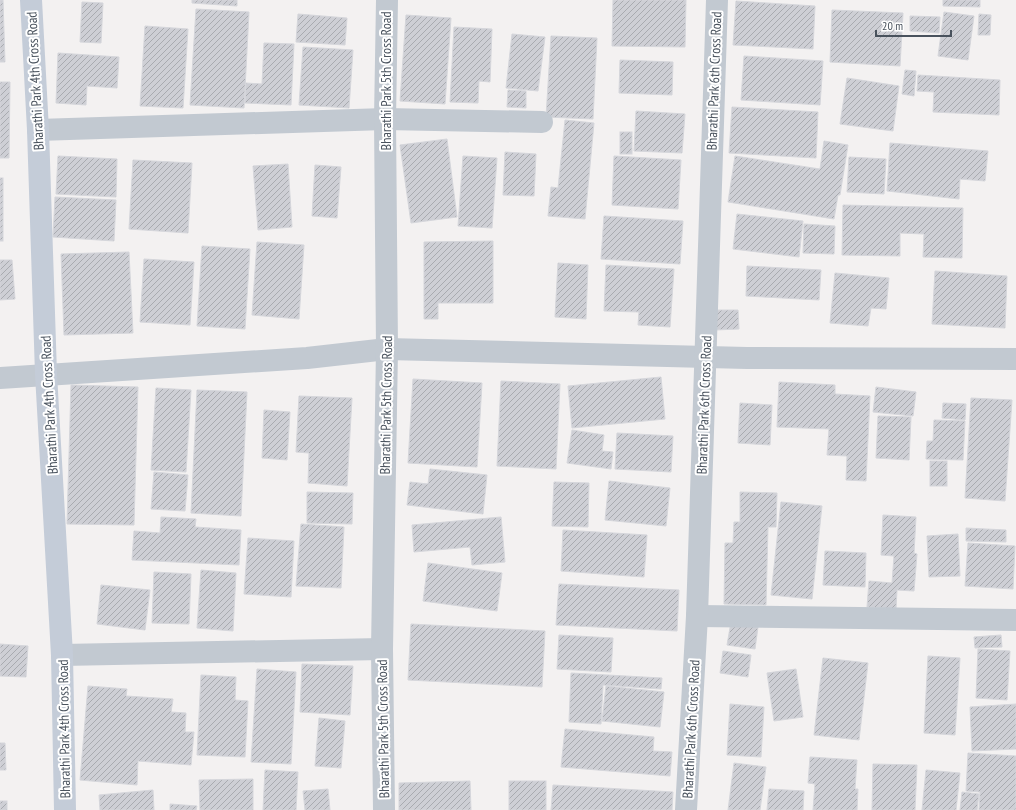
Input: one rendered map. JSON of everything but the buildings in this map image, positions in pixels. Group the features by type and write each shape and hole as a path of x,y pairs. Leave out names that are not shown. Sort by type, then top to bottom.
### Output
{"street":[{"name":"Bharathi Park 4th Cross Road","path":"31,0 38,130 46,374 62,655 66,810"},
{"name":"Bharathi Park 5th Cross Road","path":"384,810 382,649 387,349 385,119 386,0"},
{"name":"Bharathi Park 6th Cross Road","path":"686,810 697,616 717,0"},
{"path":"38,130 385,119 542,122"},
{"path":"0,378 307,358 387,349 705,357 1016,359"},
{"path":"697,616 1016,620"},
{"path":"62,655 382,649"}]}
